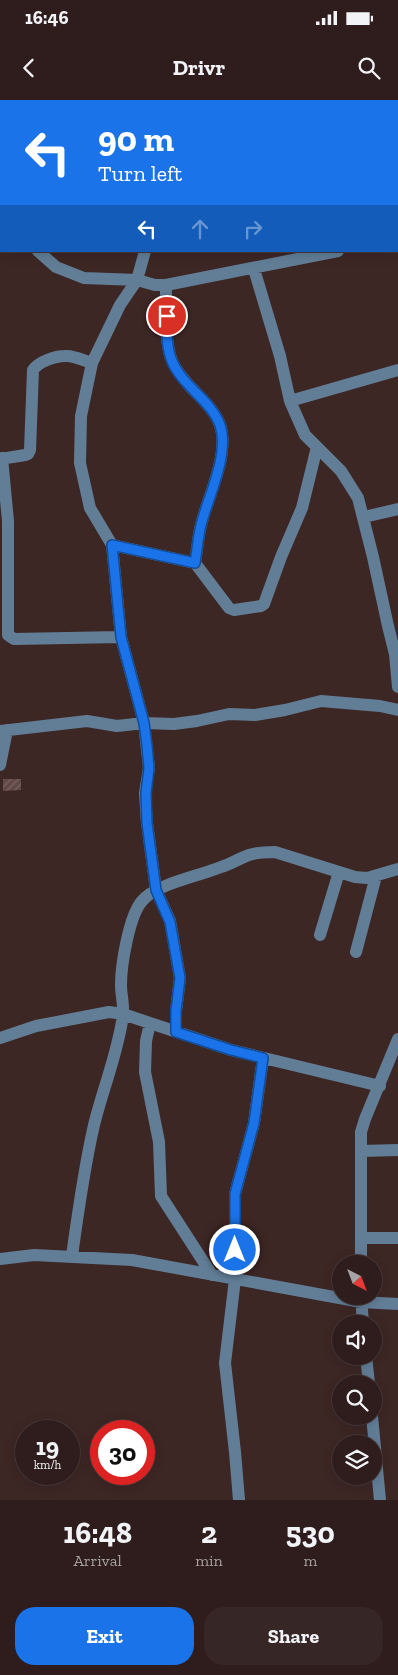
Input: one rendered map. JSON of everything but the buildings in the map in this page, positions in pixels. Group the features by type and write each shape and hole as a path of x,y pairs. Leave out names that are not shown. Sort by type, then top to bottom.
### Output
{"street":[{"path":"39,252 56,268 84,278 137,280 155,285 166,285 333,252"},
{"path":"145,252 137,280 120,305 92,363 81,416 80,463 90,508 112,545 121,637 144,723 149,768 146,793 147,823 156,890 170,922 180,978 176,1011 176,1032"},
{"path":"254,268 280,356 290,401 305,435 341,471 358,498 393,625 398,687"},
{"path":"166,285 168,346 172,362 186,382 213,412 220,426 222,439 220,467 212,485 200,526 195,563"},
{"path":"92,363 63,356 39,363 35,367 33,370 30,450 26,455 1,459 8,521 8,635 14,639 121,637"},
{"path":"290,401 398,370"},
{"path":"112,545 195,563 230,608 243,609 261,606 264,604 302,508 318,447"},
{"path":"364,517 398,509"},
{"path":"0,765 4,730 87,721 117,726 144,723 174,724 229,714 255,715 292,709 321,701 380,706 398,710"},
{"path":"72,1256 82,1180 95,1123 110,1074 123,1014 121,982 128,938 135,912 142,900 156,890 221,868 249,855 264,852 275,852 354,877 366,878 398,869"},
{"path":"320,935 340,872"},
{"path":"356,952 376,876"},
{"path":"0,1038 45,1024 109,1012 123,1014 231,1050 380,1086"},
{"path":"150,1023 146,1041 145,1072 159,1142 161,1196 212,1275"},
{"path":"361,1255 361,1132 398,1039"},
{"path":"239,1500 225,1363 235,1279 235,1194 254,1123 263,1058"},
{"path":"362,1152 398,1150"},
{"path":"361,1238 398,1238"},
{"path":"0,1259 34,1255 132,1260 332,1294"},
{"path":"382,1302 398,1304"},
{"path":"373,1425 380,1500"}],"route":[{"path":"167,316 168,346 172,362 186,382 213,412 220,426 222,439 220,467 212,485 200,526 195,563 112,545 121,637 144,723 147,746 149,768 146,793 147,823 156,890 170,922 180,978 176,1011 176,1032 263,1058 254,1123 235,1194 235,1250"}]}
